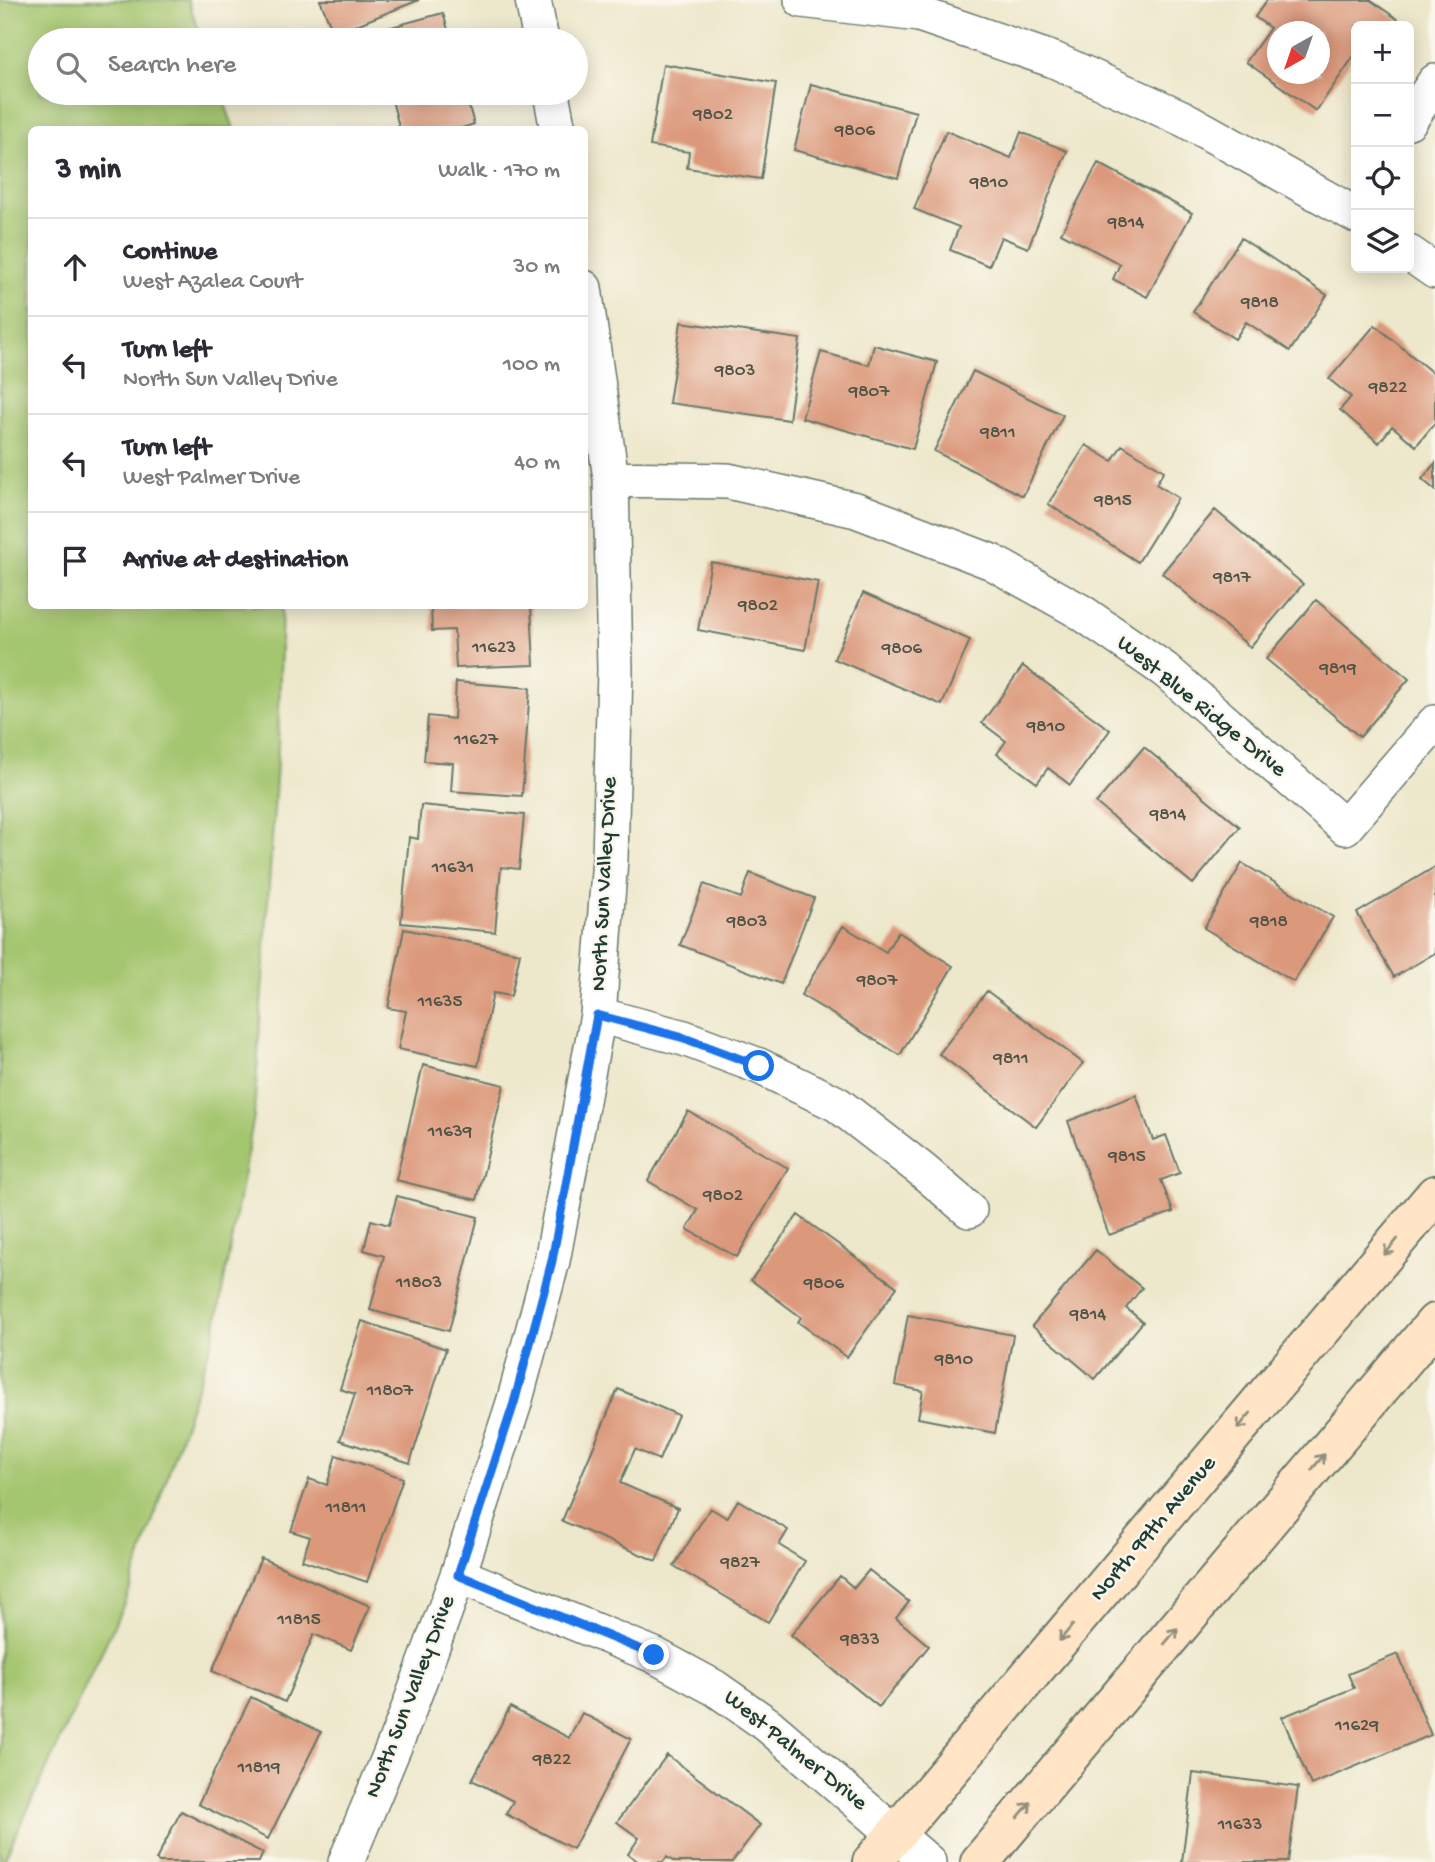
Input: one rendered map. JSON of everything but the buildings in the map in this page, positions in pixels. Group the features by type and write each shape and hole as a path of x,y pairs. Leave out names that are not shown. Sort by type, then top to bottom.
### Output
{"main road":[{"name":"North 99th Avenue","path":"872,1862 1435,1195"},
{"path":"980,1862 1435,1323"}],"street":[{"path":"533,0 539,28"},
{"path":"802,0 922,7 1054,60 1184,119 1351,206"},
{"path":"1414,114 1435,82"},
{"path":"553,105 557,126"},
{"path":"1414,256 1435,271"},
{"name":"North Sun Valley Drive","path":"346,1862 404,1722 458,1575 514,1403 552,1261 597,1015 610,859 615,670 611,480 588,316"},
{"name":"West Blue Ridge Drive","path":"611,480 728,481 856,510 992,562 1081,612 1164,670 1345,827 1435,723"},
{"path":"597,1015 684,1038 759,1066 836,1104 969,1210"},
{"name":"West Palmer Drive","path":"458,1575 654,1655 715,1688 768,1726 928,1862"}],"green space":[{"path":"0,0 188,0 198,28 28,28 28,105 225,105 233,126 28,126 28,609 282,609 278,747 254,1116 214,1336 127,1598 3,1862 0,1862"}],"route":[{"path":"654,1655 458,1575 514,1403 552,1261 597,1015 684,1038 759,1066"}]}
